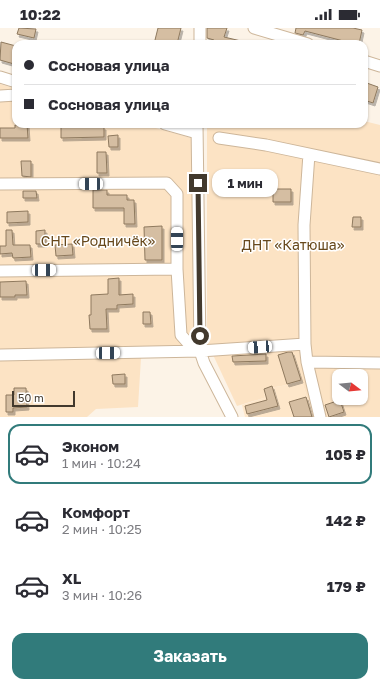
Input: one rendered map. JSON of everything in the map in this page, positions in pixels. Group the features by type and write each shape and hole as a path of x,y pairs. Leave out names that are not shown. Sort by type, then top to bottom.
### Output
{"street":[{"path":"200,28 200,40"},
{"path":"254,28 294,40"},
{"path":"368,62 380,66"},
{"path":"0,77 12,81"},
{"path":"0,96 12,95"},
{"path":"197,129 200,351 204,363 232,417"},
{"path":"219,138 266,145 380,169"},
{"path":"309,154 304,224 304,344 320,417"},
{"path":"0,184 167,183 177,194 177,269 181,335 189,344 200,351"},
{"path":"0,271 177,269"},
{"path":"0,354 200,351 304,344"},
{"path":"307,362 380,363"}],"shaded area":[{"path":"302,381 313,417 245,417 242,405 264,398 264,389"}],"green space":[{"name":"СНТ «Родничёк»","path":"0,84 12,88 12,128 156,128 194,139 195,355 141,358 138,407 96,409 87,417 0,417"},
{"name":"ДНТ «Катюша»","path":"368,122 380,125 380,417 313,417 302,381 264,389 264,398 237,406 207,342 207,128 368,128"}],"building":[{"path":"19,28 36,29 34,38 17,34"},
{"path":"158,28 181,28 178,40 155,40"},
{"path":"207,28 227,28 224,37 237,40 214,40 207,38"},
{"path":"296,28 353,28 362,30 360,40 340,40 305,31 303,35 295,33"},
{"path":"1,42 12,45 12,63 0,60"},
{"path":"368,83 378,87 373,103 368,101"},
{"path":"0,128 27,128 28,138 0,138"},
{"path":"61,128 104,128 104,137 61,138"},
{"path":"118,135 118,147 109,147 108,136"},
{"path":"97,152 106,152 107,173 97,173"},
{"path":"21,161 31,161 31,177 22,176"},
{"path":"273,189 291,189 291,202 273,202"},
{"path":"93,190 107,190 107,195 127,195 127,200 134,200 135,224 124,224 124,208 93,208"},
{"path":"23,191 36,191 37,198 23,198"},
{"path":"28,211 28,222 7,223 7,212"},
{"path":"353,217 361,217 361,227 352,227"},
{"path":"162,226 162,260 145,260 144,227"},
{"path":"6,230 12,230 13,245 30,245 31,257 13,258 12,253 0,254 0,246 6,246"},
{"path":"45,230 45,244 36,244 36,231"},
{"path":"72,244 73,255 56,256 55,245"},
{"path":"119,278 119,295 133,294 133,304 117,305 117,309 106,309 107,329 90,329 89,315 91,315 91,295 108,294 108,279"},
{"path":"26,281 27,295 0,297 0,282"},
{"path":"143,312 150,312 151,324 143,324"},
{"path":"292,352 301,380 287,384 278,355"},
{"path":"266,354 266,361 233,362 232,356"},
{"path":"125,374 125,384 113,384 112,375"},
{"path":"272,386 278,406 247,414 245,406 267,400 264,389"},
{"path":"14,388 26,388 27,407 13,408 13,412 6,412 6,395 14,395"},
{"path":"306,397 312,417 294,417 289,402"},
{"path":"332,403 332,405 342,405 344,412 329,417 325,405"}],"route":[{"path":"198,183 200,336"}]}
